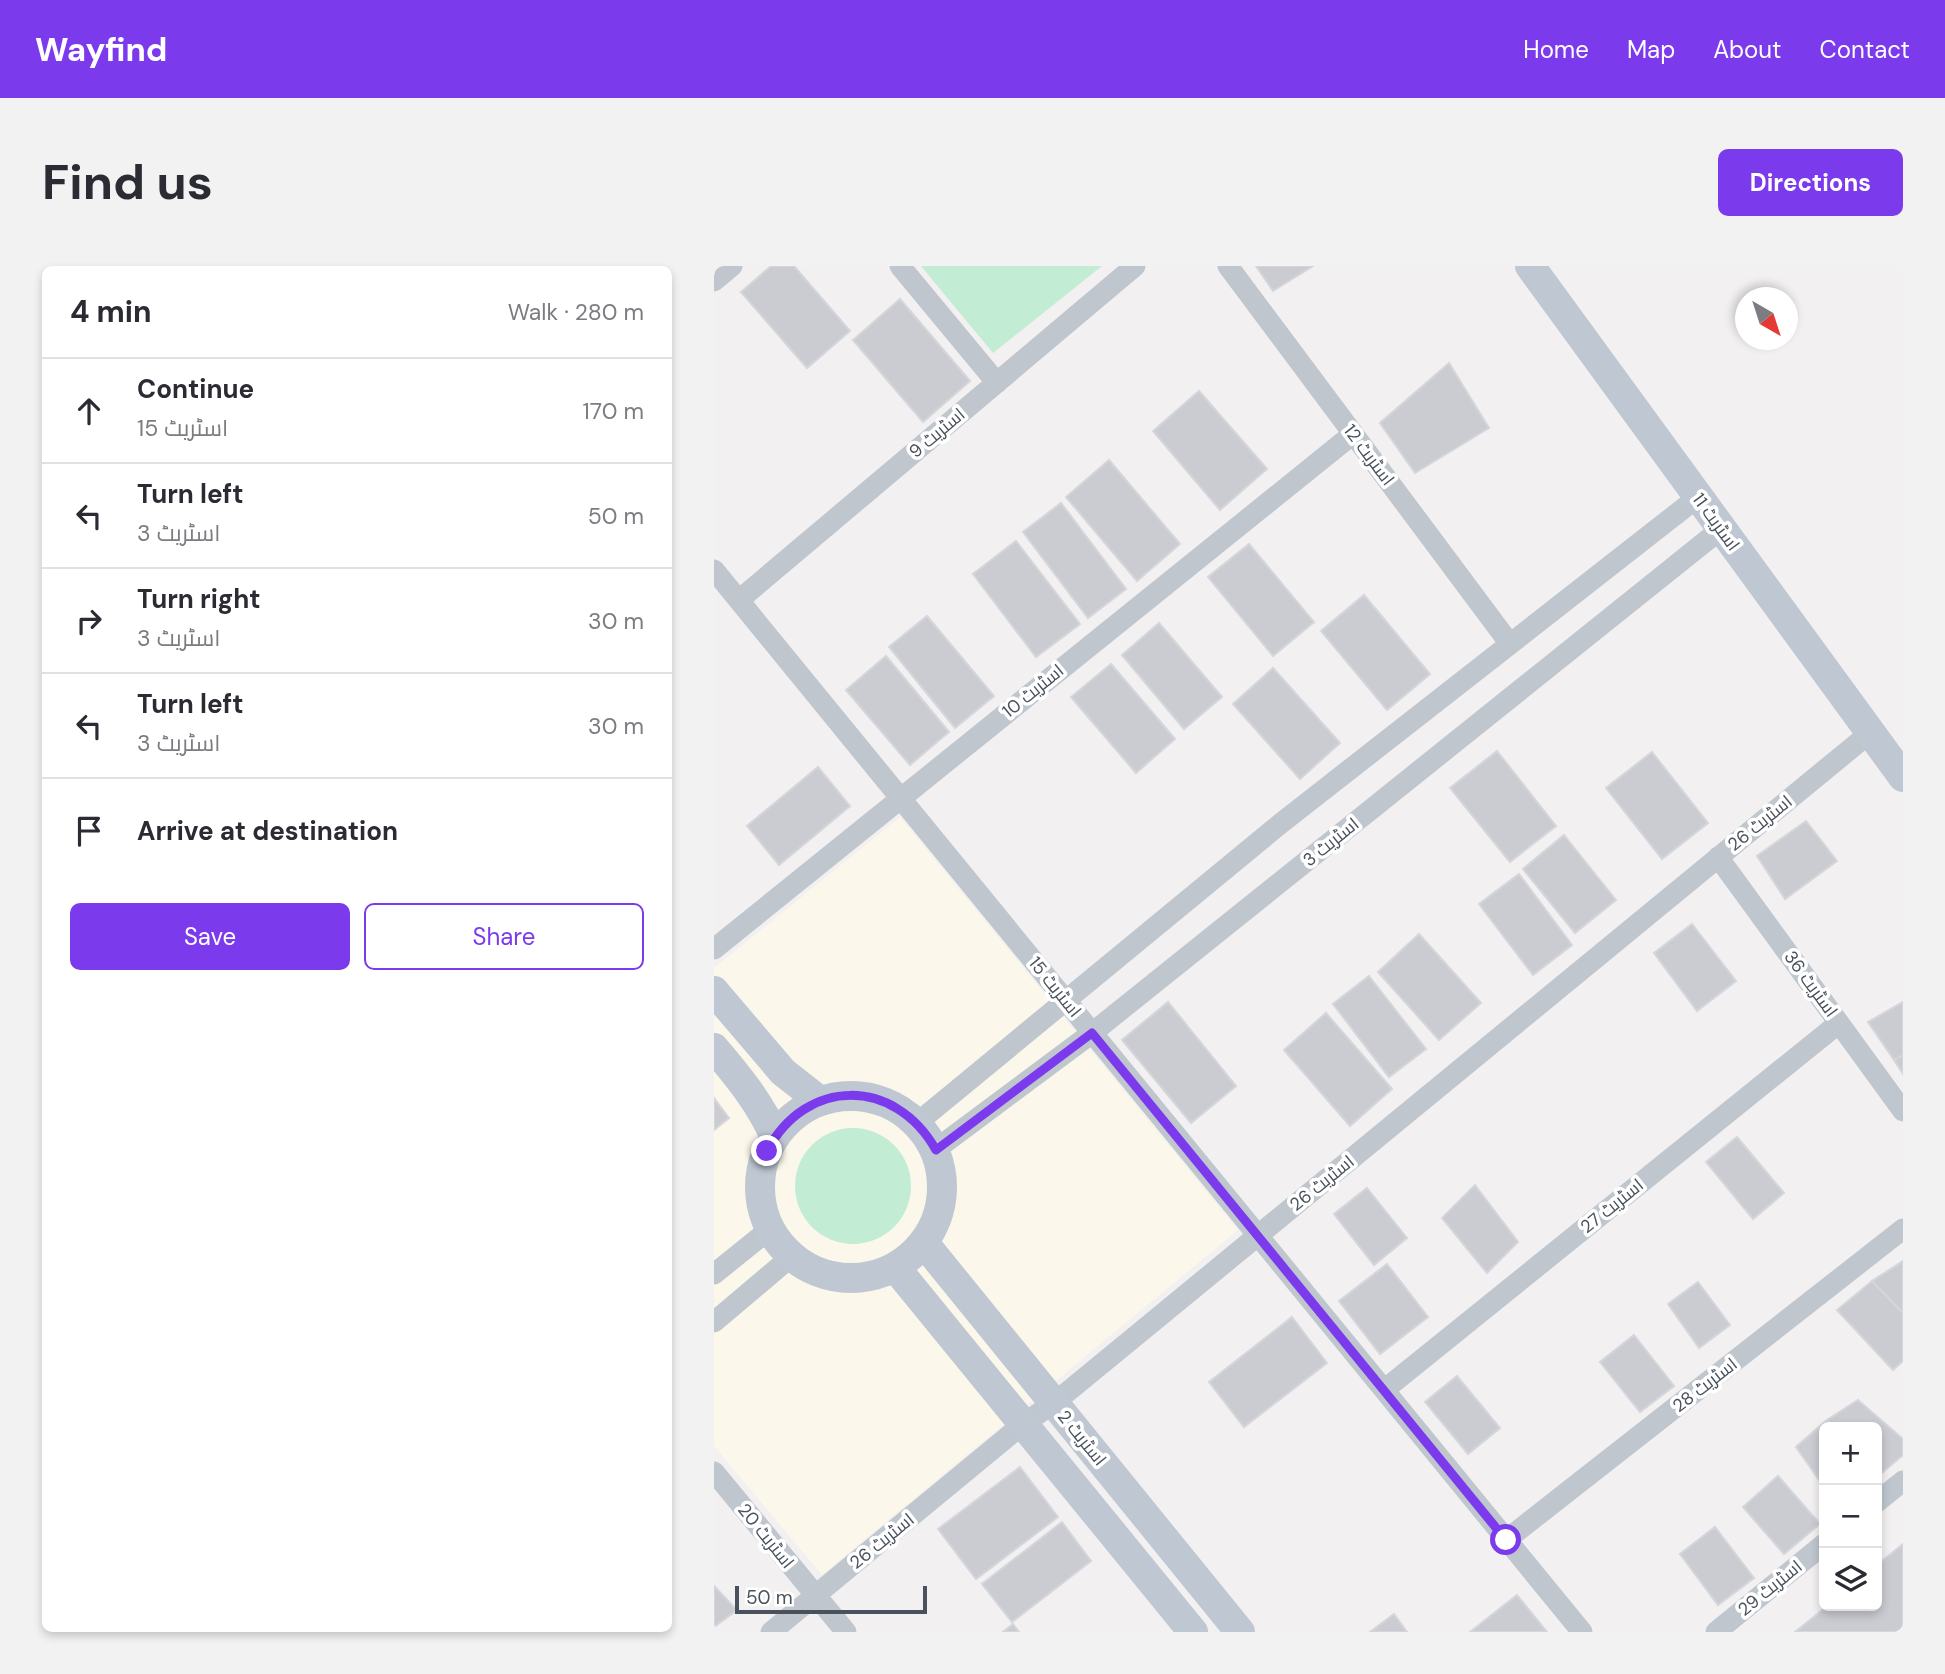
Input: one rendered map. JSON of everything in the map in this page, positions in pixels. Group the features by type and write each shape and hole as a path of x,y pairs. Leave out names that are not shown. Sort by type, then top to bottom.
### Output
{"main road":[{"name":"اسٹریٹ 11","path":"1531,266 1903,777"},
{"path":"714,991 783,1072 820,1101"},
{"path":"714,1048 765,1113 775,1137"},
{"path":"846,1096 872,1097 897,1107 917,1123 936,1150 943,1191 937,1218 924,1243 895,1267 881,1273 849,1278 818,1272 792,1256 770,1230 761,1199 762,1167 775,1137 795,1115 820,1101 846,1096"},
{"name":"اسٹریٹ 2","path":"924,1243 1240,1632"},
{"name":"اسٹریٹ 2","path":"895,1267 1193,1632"}],"street":[{"path":"714,281 732,266"},
{"path":"900,266 997,383"},
{"name":"اسٹریٹ 9","path":"739,600 1135,266"},
{"name":"اسٹریٹ 12","path":"1228,266 1510,644"},
{"name":"اسٹریٹ 10","path":"714,949 1353,434"},
{"path":"917,1123 1280,824 1699,497"},
{"name":"اسٹریٹ 3","path":"936,1150 1092,1033 1721,529"},
{"name":"اسٹریٹ 15","path":"714,570 1581,1632"},
{"name":"اسٹریٹ 26","path":"771,1632 1871,732"},
{"name":"اسٹریٹ 36","path":"1718,857 1903,1111"},
{"name":"اسٹریٹ 27","path":"1384,1390 1839,1023"},
{"path":"714,1274 770,1230"},
{"name":"اسٹریٹ 28","path":"1506,1540 1903,1230"},
{"path":"714,1322 792,1256"},
{"name":"اسٹریٹ 20","path":"714,1472 846,1632"},
{"path":"1882,1498 1903,1481"},
{"name":"اسٹریٹ 29","path":"1716,1632 1819,1548"}],"shaded area":[{"path":"900,817 1238,1230 822,1575 714,1446 714,968"}],"green space":[{"path":"921,266 1102,266 993,353"},
{"path":"853,1128 875,1132 894,1145 907,1164 911,1186 907,1208 894,1227 875,1240 853,1244 831,1240 812,1227 799,1208 795,1186 799,1164 812,1145 831,1132"}],"building":[{"path":"771,266 794,266 850,331 807,368 741,292"},
{"path":"1256,266 1313,266 1273,291"},
{"path":"900,299 970,381 923,422 853,340"},
{"path":"1449,363 1489,428 1415,473 1380,423"},
{"path":"1199,391 1267,469 1220,510 1153,431"},
{"path":"1109,460 1180,544 1137,581 1066,497"},
{"path":"1061,503 1126,589 1088,618 1023,532"},
{"path":"1016,541 1080,624 1036,657 973,574"},
{"path":"1249,544 1314,622 1273,656 1208,577"},
{"path":"1364,595 1430,674 1387,710 1321,631"},
{"path":"927,616 994,696 955,728 889,647"},
{"path":"1159,623 1222,697 1184,729 1122,655"},
{"path":"886,656 949,732 910,765 846,690"},
{"path":"1111,664 1175,739 1136,773 1071,697"},
{"path":"1273,668 1340,743 1300,779 1233,704"},
{"path":"1497,751 1556,826 1510,862 1450,788"},
{"path":"1652,752 1708,823 1662,859 1606,788"},
{"path":"818,767 850,806 779,865 747,826"},
{"path":"1806,821 1837,861 1785,899 1757,856"},
{"path":"1564,835 1616,900 1575,933 1523,869"},
{"path":"1519,874 1572,945 1533,975 1479,904"},
{"path":"1692,924 1736,981 1697,1011 1654,953"},
{"path":"1419,934 1481,1003 1439,1040 1378,972"},
{"path":"1369,976 1426,1049 1389,1077 1333,1004"},
{"path":"1168,1002 1236,1086 1191,1123 1122,1040"},
{"path":"1903,1002 1903,1055 1894,1060 1868,1022"},
{"path":"1326,1013 1392,1089 1350,1126 1284,1050"},
{"path":"1903,1055 1903,1074 1894,1060"},
{"path":"714,1098 729,1118 714,1130"},
{"path":"1737,1137 1784,1193 1753,1219 1706,1162"},
{"path":"1475,1185 1518,1242 1487,1273 1442,1218"},
{"path":"1367,1188 1407,1238 1374,1265 1334,1214"},
{"path":"1903,1261 1903,1313 1872,1281"},
{"path":"1387,1264 1428,1317 1380,1354 1339,1301"},
{"path":"1872,1281 1903,1313 1903,1361 1893,1370 1837,1310"},
{"path":"1698,1282 1730,1325 1699,1348 1668,1304"},
{"path":"1292,1317 1327,1363 1244,1427 1209,1382"},
{"path":"1634,1335 1674,1386 1640,1412 1600,1362"},
{"path":"1457,1376 1500,1428 1468,1454 1425,1402"},
{"path":"1858,1400 1903,1439 1903,1455 1882,1473 1882,1422 1827,1420"},
{"path":"1819,1427 1819,1480 1796,1447"},
{"path":"1020,1467 1058,1517 976,1579 938,1529"},
{"path":"1778,1476 1819,1525 1784,1554 1743,1507"},
{"path":"1062,1522 1091,1561 1012,1622 982,1584"},
{"path":"1715,1527 1754,1578 1718,1605 1680,1554"},
{"path":"1903,1544 1903,1632 1795,1632 1821,1611 1882,1611 1882,1561"},
{"path":"714,1586 737,1610 714,1627"},
{"path":"1517,1595 1547,1632 1470,1632"},
{"path":"1394,1614 1407,1632 1370,1632"},
{"path":"1013,1624 1019,1632 1003,1632"}],"route":[{"path":"767,1151 784,1125 807,1107 833,1097 859,1095 885,1101 907,1114 928,1135 936,1150 1092,1033 1506,1540"}]}
